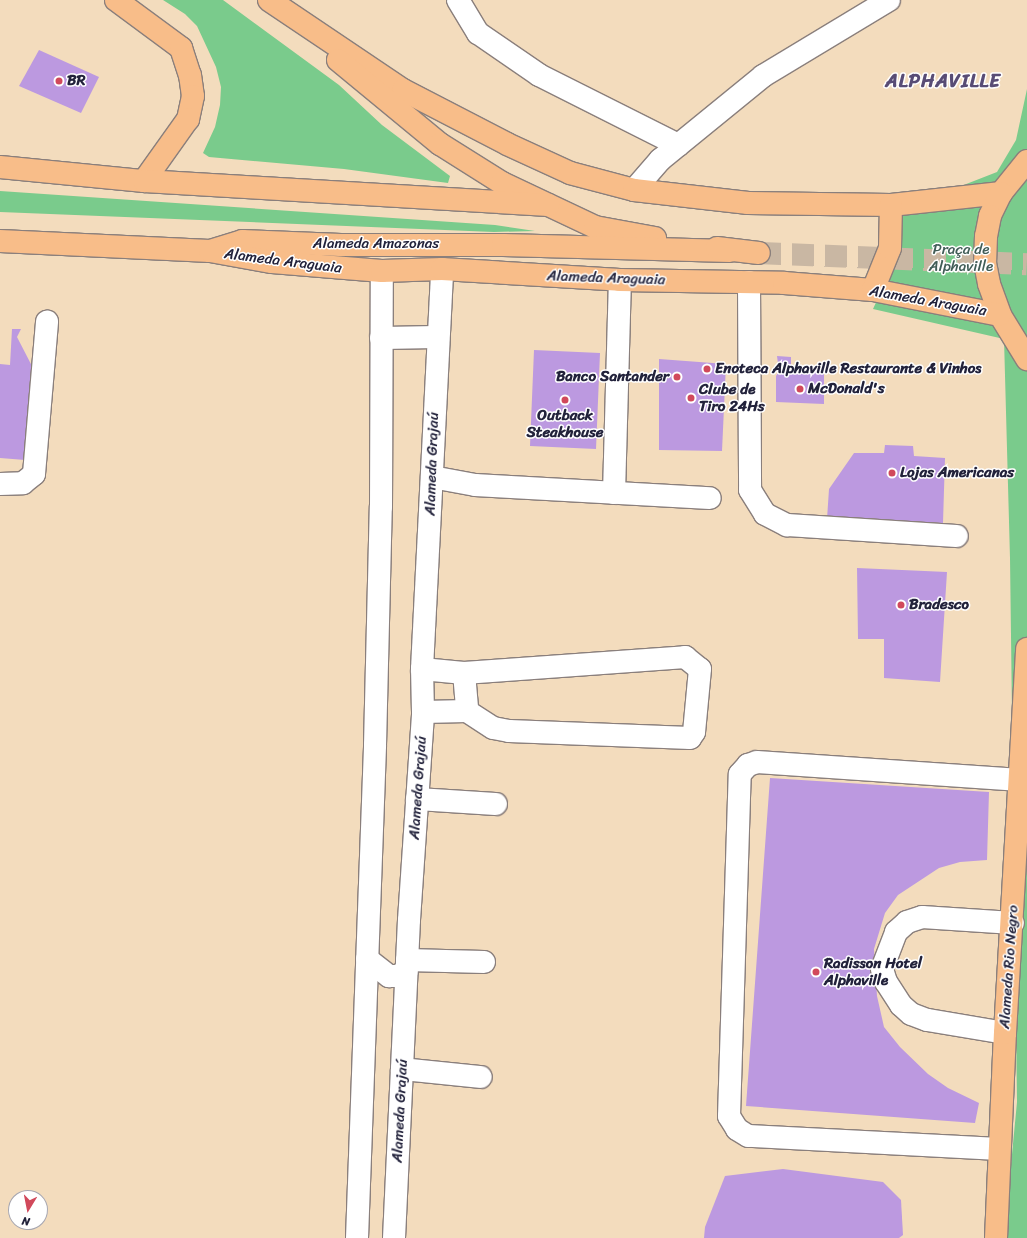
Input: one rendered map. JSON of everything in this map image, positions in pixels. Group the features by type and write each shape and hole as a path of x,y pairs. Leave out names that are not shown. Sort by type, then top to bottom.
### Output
{"main road":[{"path":"116,0 181,48 190,75 192,96 188,119 144,181"},
{"path":"269,0 403,90 507,144 570,174 634,190 748,203 891,206 1001,193"},
{"path":"288,12 338,61 440,144 502,183 595,227 730,251 759,253"},
{"path":"1027,162 1001,193 990,216 986,236 985,263 989,284 1000,315 1027,359"},
{"path":"0,167 144,181 548,205"},
{"path":"873,290 890,248 891,206"},
{"name":"Alameda Amazonas","path":"0,241 210,252 242,241 341,245 503,245 730,251"},
{"name":"Alameda Araguaia","path":"210,252 272,262 382,270 442,270 620,280 749,282 873,290 1000,315"},
{"name":"Alameda Rio Negro","path":"996,1238 1005,1033 1013,923 1027,649"}],"street":[{"path":"458,0 478,33 539,75 678,145"},
{"path":"634,190 660,160 763,76 889,0"},
{"path":"357,1238 381,507 382,270"},
{"name":"Alameda Grajaú","path":"394,1238 407,966 423,712 422,668 442,270"},
{"path":"614,493 620,280"},
{"path":"749,282 750,490 765,514 787,525 957,536"},
{"path":"0,484 23,483 34,474 47,322"},
{"path":"381,338 438,337"},
{"path":"432,477 475,485 710,498"},
{"path":"422,668 464,673 685,657 700,669 694,732 690,738 509,731 493,728 467,711 423,712"},
{"path":"464,673 467,711"},
{"path":"999,1149 748,1136 736,1129 729,1116 740,774 748,765 757,762 1020,780"},
{"path":"417,799 496,804"},
{"path":"1005,1033 928,1020 911,1014 901,1005 886,982 882,968 896,932 907,922 922,917 1013,923"},
{"path":"367,959 389,976 397,976 407,966 484,962"},
{"path":"402,1069 481,1077"}],"green space":[{"path":"163,0 223,0 339,85 382,125 450,176 448,183 344,169 209,157 203,153 215,127 220,105 221,87 216,67 197,26 185,14"},
{"name":"Praça de Alphaville","path":"1027,89 1027,1238 1004,1238 1017,1102 1010,558 1004,339 873,309 894,263 892,213 997,172 1016,140"},
{"path":"0,191 495,225 535,231 494,232 0,212"}],"building":[{"name":"BR","path":"39,50 99,77 81,113 19,86"},
{"path":"12,329 21,329 17,337 33,368 25,460 0,458 0,364 10,365"},
{"name":"Outback Steakhouse","path":"534,350 600,353 596,449 530,446"},
{"name":"McDonald's","path":"777,356 791,357 791,368 824,372 824,404 776,402 776,376 779,371"},
{"path":"659,359 726,364 722,451 659,450"},
{"name":"Lojas Americanas","path":"885,445 913,446 914,456 945,458 943,523 827,519 829,489 854,453 884,453"},
{"name":"Bradesco","path":"857,568 947,572 940,682 884,678 884,639 858,639"},
{"name":"Radisson Hotel Alphaville","path":"770,778 989,792 987,860 960,862 939,868 898,895 885,913 874,949 877,996 884,1027 900,1047 928,1074 948,1088 979,1103 975,1123 746,1106"},
{"path":"783,1169 883,1182 901,1200 903,1235 899,1238 704,1238 705,1227 725,1176"}],"tunnel":[{"path":"759,253 1027,264"}],"place":[{"name":"BR","path":"59,81"},
{"name":"Enoteca Alphaville Restaurante & Vinhos","path":"707,369"},
{"name":"Banco Santander","path":"677,377"},
{"name":"McDonald's","path":"800,389"},
{"name":"Clube de Tiro 24Hs","path":"691,398"},
{"name":"Outback Steakhouse","path":"565,400"},
{"name":"Lojas Americanas","path":"892,473"},
{"name":"Bradesco","path":"901,605"},
{"name":"Radisson Hotel Alphaville","path":"816,972"}],"district":[{"name":"ALPHAVILLE","path":"943,81"}]}
